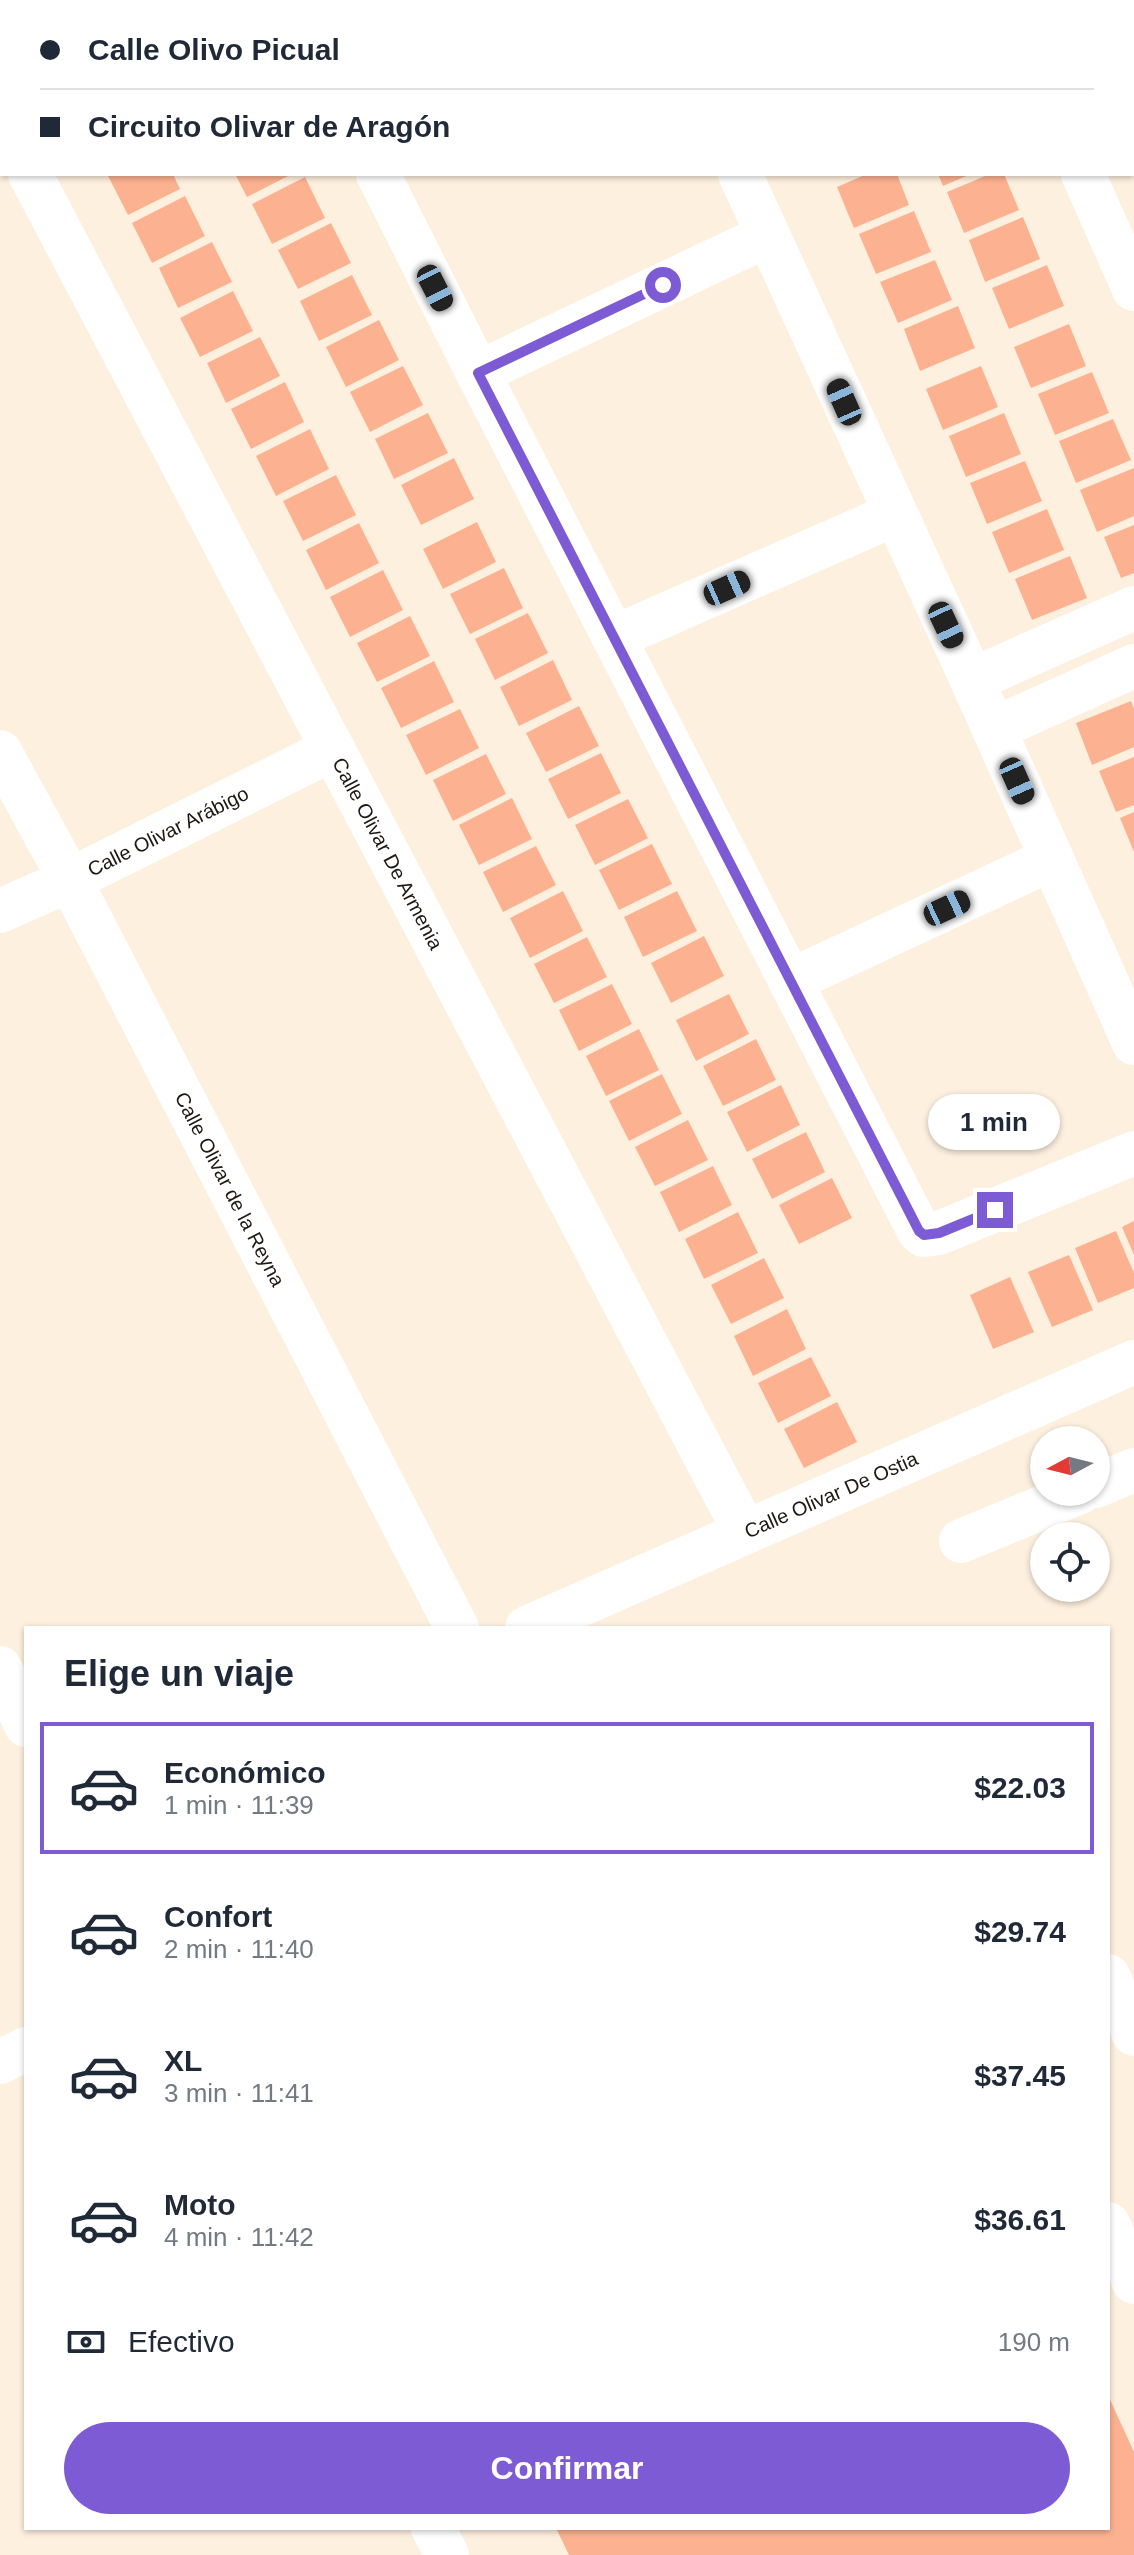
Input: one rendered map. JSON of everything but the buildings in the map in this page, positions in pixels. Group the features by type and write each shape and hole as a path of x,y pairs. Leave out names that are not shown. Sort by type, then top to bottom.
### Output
{"street":[{"name":"Calle Olivar De Armenia","path":"31,176 745,1532"},
{"path":"379,176 919,1231 924,1235 939,1233 1134,1153"},
{"path":"741,176 1134,1043"},
{"path":"1084,176 1134,289"},
{"path":"478,373 768,235"},
{"path":"615,637 895,514"},
{"path":"972,680 1134,608"},
{"path":"994,729 1134,666"},
{"name":"Calle Olivar Arábigo","path":"0,911 70,880 333,749"},
{"name":"Calle Olivar de la Reyna","path":"0,752 70,880 456,1626"},
{"path":"790,981 1051,859"},
{"name":"Calle Olivar De Ostia","path":"532,1626 1134,1362"},
{"path":"1110,1480 1134,1470"},
{"path":"961,1541 1046,1506"},
{"path":"0,1668 24,1721"},
{"path":"1110,1980 1134,2034"},
{"path":"0,2062 24,2050"},
{"path":"1110,2228 1134,2282"},
{"path":"434,2530 447,2555"}],"route":[{"path":"663,285 478,373 919,1231 924,1235 939,1233 995,1210"}]}
